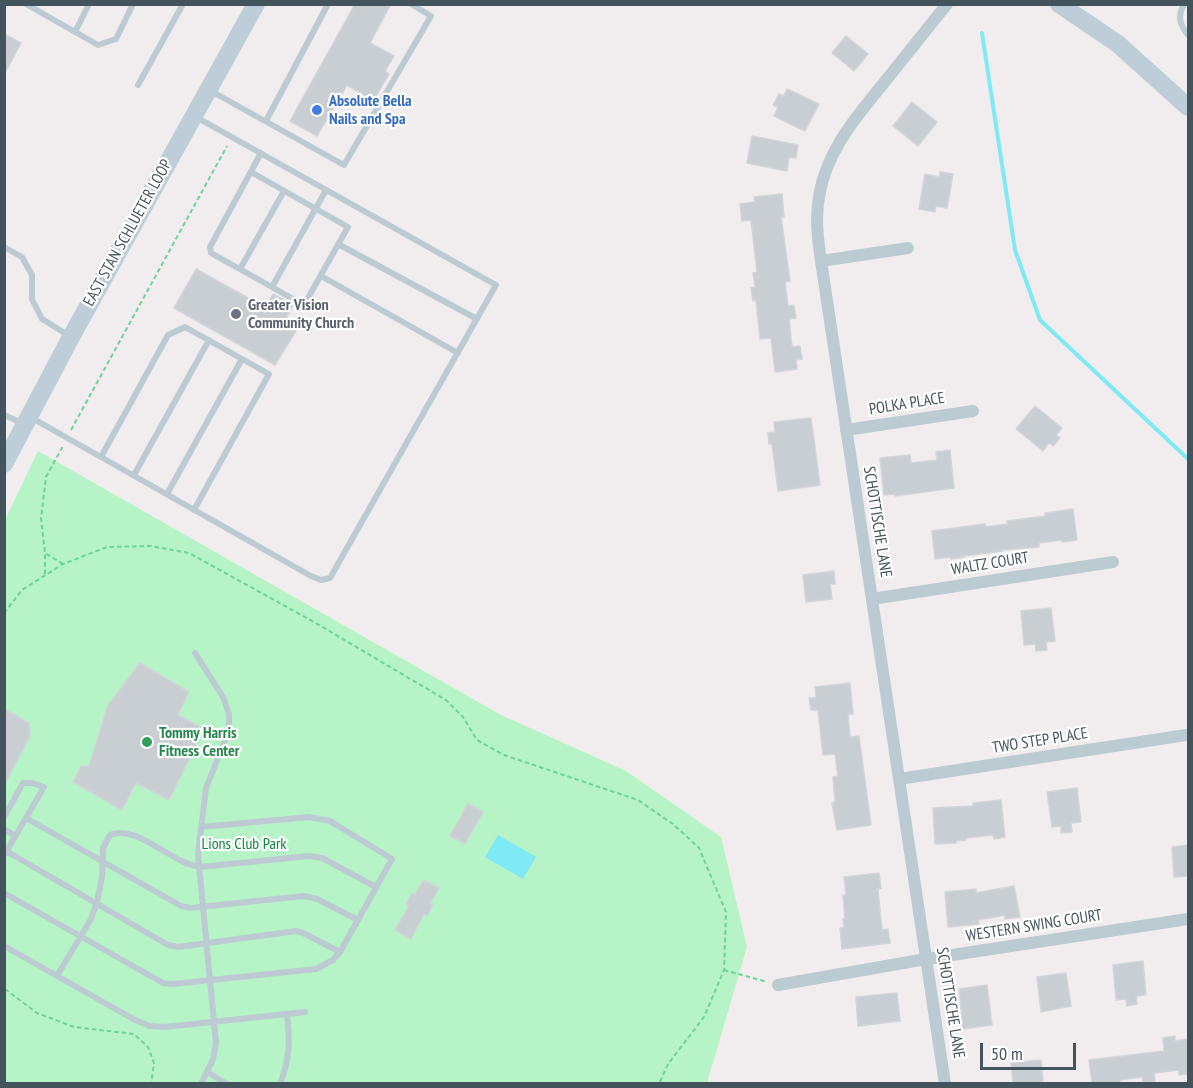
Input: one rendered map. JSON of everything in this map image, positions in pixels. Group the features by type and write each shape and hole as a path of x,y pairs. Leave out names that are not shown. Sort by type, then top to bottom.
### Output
{"main road":[{"name":"EAST STAN SCHLUETER LOOP","path":"4,464 71,337 256,4"},
{"path":"1059,4 1118,44 1188,107"}],"street":[{"name":"SCHOTTISCHE LANE","path":"945,1083 817,235 822,180 833,152 852,122 947,4"},
{"path":"821,261 908,248"},
{"name":"POLKA PLACE","path":"846,430 973,411"},
{"name":"WALTZ COURT","path":"872,599 1113,562"},
{"name":"TWO STEP PLACE","path":"899,779 1185,735"},
{"name":"WESTERN SWING COURT","path":"778,985 926,959 1188,919"}],"lane":[{"path":"26,4 98,45 116,39 133,4"},
{"path":"75,32 89,4"},
{"path":"138,85 183,4"},
{"path":"266,121 328,4"},
{"path":"208,89 344,165 430,16 411,4"},
{"path":"1184,4 1180,11 1179,21 1188,35"},
{"path":"4,415 26,420 67,438 311,576 321,580 330,579 496,285 194,116"},
{"path":"251,172 348,227 304,305 211,254 210,247 261,153"},
{"path":"272,287 326,190"},
{"path":"240,269 284,191"},
{"path":"338,244 477,319"},
{"path":"4,247 22,257 32,275 32,299 42,319 71,337"},
{"path":"321,276 458,353"},
{"path":"101,457 168,335 185,327 269,374 194,510"},
{"path":"134,475 209,340"},
{"path":"167,495 242,359"},
{"path":"195,653 223,697 229,714 229,730 206,788 198,854 216,1043 201,1083"},
{"path":"4,817 23,783 32,783 44,788 5,853 97,902 168,945 178,947 207,944 296,931 340,952"},
{"path":"26,818 181,906 204,907 304,896 317,899 358,920"},
{"path":"4,893 163,983 173,984 316,969 333,960 340,952 392,859 330,821 309,818 201,827"},
{"path":"4,829 15,836"},
{"path":"57,976 91,919 97,902 104,848 110,835 118,832 130,833 187,865 200,867 309,856 322,858 376,887"},
{"path":"4,946 135,1020 150,1026 215,1023 304,1012"},
{"path":"280,1083 287,1065 290,1045 287,1015"},
{"path":"207,1072 227,1083"}],"path":[{"path":"45,576 41,518 46,477 232,137"},
{"path":"4,613 22,590 63,564 107,548 151,546 189,554 314,622 446,700 463,717 477,740 504,755 638,800 674,824 699,848 726,912 724,970 704,1017 668,1064 659,1083"},
{"path":"45,553 63,564"},
{"path":"724,970 778,985"},
{"path":"5,990 37,1013 74,1027 134,1034 148,1047 154,1063 151,1083"}],"green space":[{"name":"Lions Club Park","path":"38,451 501,715 626,771 721,837 747,947 707,1083 5,1083 4,522"}],"water":[{"path":"498,835 536,857 523,879 485,857"}],"building":[{"path":"355,4 391,4 370,43 394,56 385,71 389,74 373,101 347,85 317,136 290,121"},
{"path":"4,34 21,43 4,75"},
{"path":"846,36 868,54 854,71 832,53"},
{"path":"787,89 819,104 805,131 774,116 778,107 773,105 779,94 784,96"},
{"path":"912,102 937,122 918,146 893,126"},
{"path":"752,136 798,145 796,158 789,157 787,171 747,163"},
{"path":"940,172 953,174 947,208 936,206 935,212 919,209 925,174 939,177"},
{"path":"782,194 784,217 781,217 790,281 785,282 788,306 794,305 796,318 789,319 792,347 800,346 802,359 796,360 797,369 775,372 771,338 760,339 756,300 753,301 751,288 755,287 753,273 757,272 751,220 742,221 740,204 755,202 754,197"},
{"name":"Greater Vision Community Church","path":"196,269 266,308 273,294 293,305 286,319 299,326 275,365 174,308"},
{"path":"1035,406 1062,428 1056,435 1060,438 1053,446 1049,443 1043,451 1016,429"},
{"path":"811,418 820,485 778,491 772,444 769,444 768,433 775,432 774,422"},
{"path":"950,450 954,488 895,496 895,494 884,495 880,458 910,455 911,463 937,460 936,452"},
{"path":"1073,509 1077,540 1039,543 1039,547 1002,550 951,559 950,557 935,559 932,531 985,524 985,527 1008,524 1007,521 1046,516 1045,513"},
{"path":"834,571 835,584 830,584 832,599 806,602 803,575"},
{"path":"1051,608 1055,641 1046,642 1047,650 1036,651 1035,644 1024,645 1021,611"},
{"name":"Tommy Harris Fitness Center","path":"140,663 189,692 178,715 204,729 169,800 136,783 122,810 73,782 81,766 89,766 108,705"},
{"path":"850,683 853,714 848,714 850,737 859,736 871,825 837,830 832,803 835,802 833,777 838,776 835,754 823,755 818,710 811,710 809,698 816,698 815,687"},
{"path":"4,709 29,723 30,736 4,786"},
{"path":"1077,788 1081,822 1071,823 1072,832 1061,833 1061,826 1052,827 1047,792"},
{"path":"1001,800 1005,837 994,839 993,835 966,838 956,843 935,844 933,808 973,806 973,803"},
{"path":"468,803 483,812 465,844 450,836"},
{"path":"1188,845 1188,876 1174,877 1172,847"},
{"path":"879,873 881,888 878,889 882,930 888,929 890,943 842,949 840,928 844,928 843,919 845,918 844,877"},
{"path":"423,880 439,888 430,904 433,905 427,916 424,914 411,939 395,930 409,906 406,904 412,893 415,895"},
{"path":"1014,886 1020,917 1005,919 1005,915 978,920 979,924 948,927 945,892 976,889 976,893"},
{"path":"1143,961 1146,995 1136,996 1137,1004 1127,1006 1126,999 1116,1000 1113,965"},
{"path":"1066,973 1071,1006 1041,1012 1037,977"},
{"path":"987,985 992,1025 963,1029 959,989"},
{"path":"897,993 900,1021 858,1026 856,997"},
{"path":"1175,1036 1175,1041 1188,1039 1188,1074 1179,1075 1179,1070 1154,1073 1155,1081 1143,1082 1142,1077 1120,1080 1120,1083 1092,1083 1089,1060 1164,1051 1163,1038"},
{"path":"1041,1060 1043,1083 1013,1083 1011,1063"}],"waterway":[{"path":"982,33 1015,250 1040,320 1188,459"}],"place":[{"name":"Absolute Bella Nails and Spa","path":"317,110"},
{"name":"Greater Vision Community Church","path":"236,314"},
{"name":"Tommy Harris Fitness Center","path":"147,742"}]}
